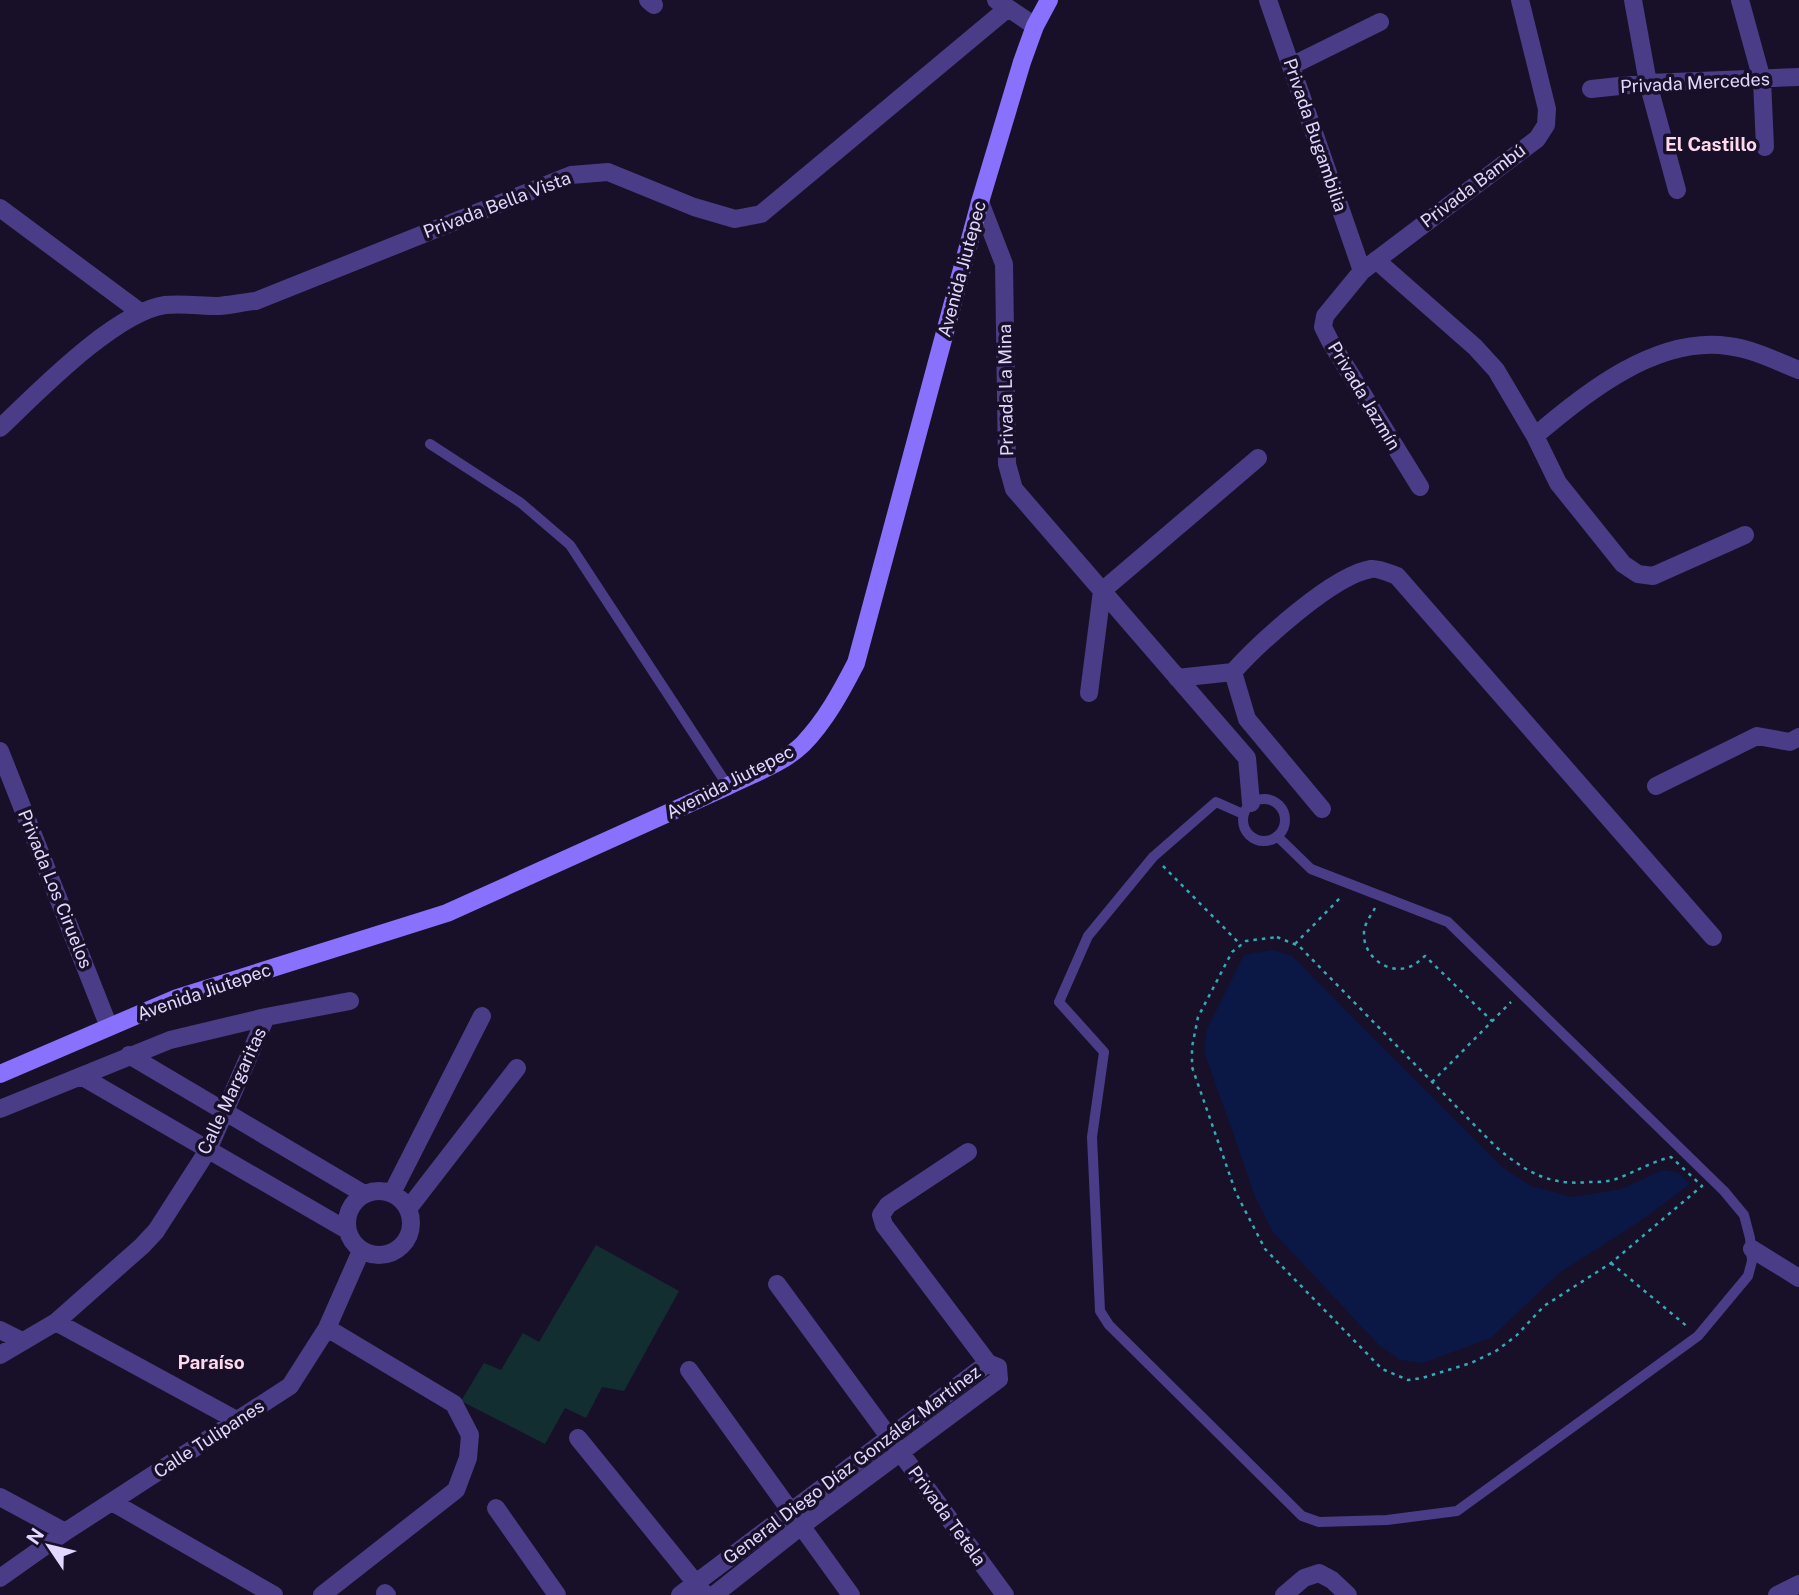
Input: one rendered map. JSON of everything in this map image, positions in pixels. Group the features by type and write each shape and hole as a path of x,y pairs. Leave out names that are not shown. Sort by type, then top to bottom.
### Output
{"main road":[{"name":"Avenida Jiutepec","path":"0,1074 177,998 447,913 728,786 802,746 836,703 856,663 980,202 1035,26 1049,0"}],"street":[{"name":"Privada Bugambilia","path":"1268,0 1369,265"},
{"name":"Privada Bambú","path":"1369,265 1537,139 1546,125 1547,109 1520,0"},
{"path":"1633,0 1648,83 1677,190"},
{"path":"1740,0 1762,80 1765,147"},
{"path":"1002,4 1035,26"},
{"name":"Privada Bella Vista","path":"0,428 51,380 117,326 140,312 165,305 222,306 256,301 571,174 608,172 694,207 735,219 761,214 1002,4"},
{"path":"1291,66 1380,22"},
{"name":"Privada Mercedes","path":"1591,89 1648,83 1799,78"},
{"name":"Privada La Mina","path":"980,202 1004,264 1007,464 1014,489 1247,758 1247,808"},
{"path":"0,208 140,312"},
{"path":"1369,265 1475,347 1496,370 1535,436 1558,483 1623,565 1638,574 1653,576 1745,535"},
{"name":"Privada Jazmín","path":"1369,265 1325,316 1323,327 1420,487"},
{"path":"1535,436 1578,399 1655,355 1697,345 1729,346 1763,355 1799,370"},
{"path":"1089,693 1102,591 1258,458"},
{"path":"1177,678 1233,672 1258,644 1338,582 1373,568 1397,576 1713,937"},
{"path":"1233,672 1247,719 1322,809"},
{"path":"1656,786 1757,736 1790,742 1799,737"},
{"name":"Privada Los Ciruelos","path":"0,751 109,1027"},
{"path":"0,1109 170,1040 349,1001"},
{"path":"392,1193 482,1016"},
{"name":"Calle Margaritas","path":"22,1341 56,1322 142,1247 156,1231 208,1150 267,1017"},
{"path":"129,1055 364,1194"},
{"path":"408,1209 517,1068"},
{"path":"81,1076 347,1230"},
{"name":"General Diego Díaz González Martínez","path":"680,1595 701,1589 894,1444 999,1379 998,1367 988,1363 884,1225 881,1215 888,1206 968,1152"},
{"path":"373,1191 392,1193 402,1200 408,1209 412,1222 409,1236 401,1248 388,1254 374,1256 361,1251 354,1245 347,1230 348,1213 357,1199 364,1194 373,1191"},
{"path":"1752,1249 1799,1278"},
{"name":"Calle Tulipanes","path":"0,1578 65,1532 290,1386 327,1328 361,1251"},
{"name":"Privada Tetela","path":"777,1284 1005,1595"},
{"path":"56,1322 238,1421"},
{"path":"322,1595 456,1490 468,1458 470,1435 454,1404 327,1328"},
{"path":"0,1330 22,1341"},
{"path":"0,1355 22,1341"},
{"path":"689,1370 851,1595"},
{"path":"578,1438 701,1589"},
{"path":"0,1497 65,1532"},
{"path":"112,1502 274,1595"},
{"path":"496,1508 556,1595"},
{"name":"General Diego Díaz González Martínez","path":"714,1595 795,1520"},
{"path":"1284,1595 1304,1578 1319,1573 1332,1580 1348,1595"},
{"path":"1777,1595 1799,1584"}],"lane":[{"path":"430,444 521,503 570,545 728,786"},
{"path":"1257,799 1270,799 1281,807 1285,820 1278,836 1268,841 1254,839 1244,829 1247,808 1257,799"},
{"path":"1247,808 1216,802 1153,856 1088,936 1059,1002 1104,1052 1092,1137 1100,1311 1109,1325 1302,1516 1319,1522 1387,1520 1457,1511 1698,1336 1748,1276 1752,1249 1744,1215 1724,1191 1448,922 1311,869 1278,836"}],"path":[{"path":"1153,856 1241,945"},
{"path":"1295,944 1344,894"},
{"path":"1371,903 1376,910 1366,923 1364,933 1365,944 1376,961 1385,967 1406,968 1425,956 1492,1021"},
{"path":"1277,937 1295,944 1496,1147 1518,1165 1548,1180 1581,1183 1613,1180 1671,1157 1702,1186 1611,1262 1544,1306 1516,1336 1496,1351 1471,1363 1422,1378 1408,1380 1382,1369 1265,1249 1236,1193 1192,1067 1192,1047 1198,1017 1232,952 1246,941 1277,937"},
{"path":"1432,1082 1520,993"},
{"path":"1611,1262 1698,1336"}],"green space":[{"path":"596,1245 679,1291 624,1391 602,1387 586,1418 565,1408 545,1444 461,1401 484,1363 501,1370 523,1333 539,1342"}],"shaded area":[{"path":"1272,950 1292,956 1502,1167 1531,1186 1572,1197 1621,1189 1663,1170 1679,1173 1690,1184 1639,1222 1559,1273 1491,1338 1423,1363 1400,1360 1379,1345 1273,1232 1255,1196 1204,1051 1207,1029 1244,955"}],"district":[{"name":"El Castillo","path":"1711,144"},
{"name":"Paraíso","path":"211,1362"}]}
